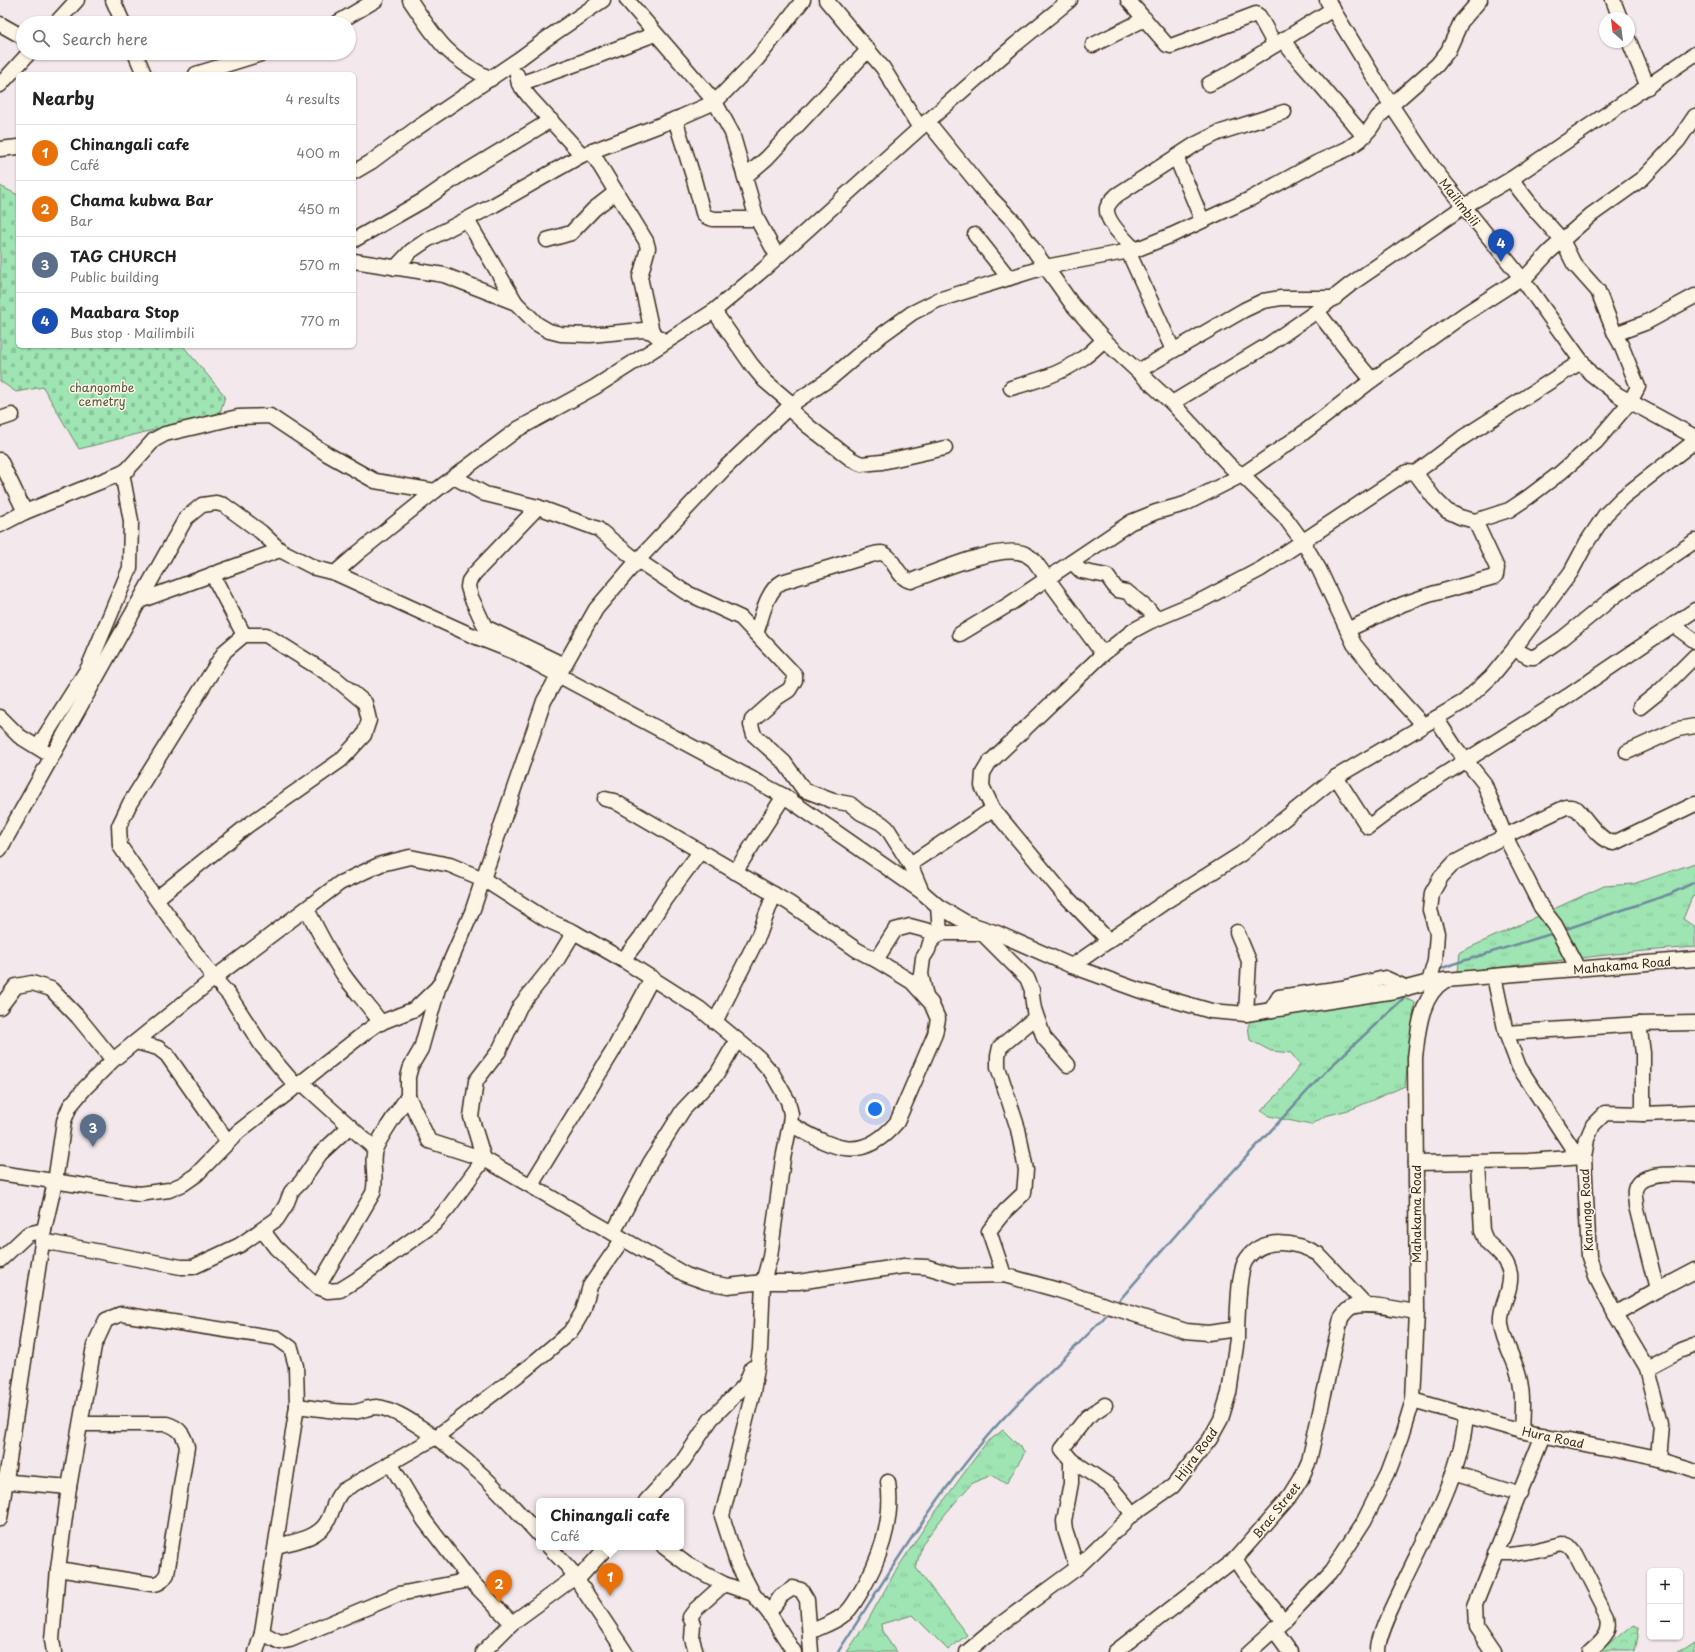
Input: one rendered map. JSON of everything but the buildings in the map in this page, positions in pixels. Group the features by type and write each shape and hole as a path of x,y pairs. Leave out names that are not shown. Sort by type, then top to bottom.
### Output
{"street":[{"path":"62,16 77,0"},
{"path":"113,0 120,16"},
{"path":"349,16 376,0"},
{"path":"410,0 440,44 466,66 491,79"},
{"path":"356,171 371,162 417,128 491,79 546,38 603,0"},
{"path":"627,0 715,102 732,133 757,219 777,256"},
{"path":"395,268 411,251 427,240 467,220 587,153 715,102 758,58 804,0"},
{"path":"826,0 883,68 924,125 1014,222 1072,304 1104,340 1172,403 1231,466 1284,516 1303,542 1318,569 1354,644 1392,691 1423,725"},
{"path":"335,573 435,491 518,429 595,387 714,311 1016,44 1070,0"},
{"path":"1128,0 1164,42 1171,46 1256,14 1279,42 1318,82 1364,136"},
{"path":"1237,1329 1208,1333 1186,1331 1058,1290 1004,1275 957,1276 926,1267 904,1266 798,1282 763,1282 728,1286 706,1282 686,1275 531,1185 484,1160 430,1141 408,1096 409,1071 421,1049 440,985 472,912 544,701 596,609 637,561 725,468 790,406 831,378 882,334 912,314 938,300 1045,267 1131,250 1172,236 1202,220 1250,199 1316,163 1347,149 1364,136 1378,117 1437,65 1448,51 1461,22 1480,0"},
{"path":"1613,0 1618,12"},
{"path":"1208,84 1279,42 1330,5"},
{"name":"Mailimbili","path":"1330,5 1391,105 1434,169 1522,279 1590,373 1618,395 1695,437"},
{"path":"1093,45 1145,19"},
{"path":"0,24 16,33"},
{"path":"519,84 655,34"},
{"path":"1632,48 1648,87"},
{"path":"745,177 767,158 868,50"},
{"path":"1172,403 1268,346 1463,207 1511,179 1695,54"},
{"path":"519,59 517,70 519,84 551,120 587,153 616,192 646,241 648,248 640,278 652,332"},
{"path":"0,85 23,60"},
{"path":"138,60 143,72"},
{"path":"202,72 241,60"},
{"path":"1173,350 1131,250 1108,215 1107,208 1109,202 1117,195 1196,144 1218,133 1284,112"},
{"path":"960,634 1048,579 1131,522 1156,512 1184,504 1242,475 1302,434 1372,380 1465,314 1522,279 1562,240 1591,215 1643,178 1678,142 1695,116"},
{"path":"675,119 693,176 702,213 713,219 757,219"},
{"path":"356,239 424,200 457,177 551,120"},
{"path":"0,149 16,147"},
{"path":"1176,157 1202,220"},
{"path":"1415,473 1434,498 1447,511 1460,517 1475,521 1509,510 1560,474 1596,442 1630,402 1638,387 1621,345 1614,334 1598,291 1574,264 1562,240 1535,210 1511,179"},
{"path":"547,240 571,233 594,209 616,192"},
{"path":"467,220 516,303 543,328 561,334 590,335 643,330 652,332 664,342"},
{"path":"975,235 1009,278"},
{"path":"356,261 444,275 516,303"},
{"path":"1614,334 1644,323 1695,296"},
{"path":"1138,371 1244,310 1263,301 1281,298 1335,298"},
{"path":"714,311 751,364 765,381 808,426 851,459 861,464 882,462 945,448"},
{"path":"1317,311 1372,380"},
{"path":"1011,388 1042,379 1062,371 1083,358 1104,340"},
{"path":"1109,941 1061,890 994,809 982,786 983,774 989,763 1103,654 1134,630 1204,599 1262,569 1407,472 1415,473 1462,438 1582,361"},
{"path":"0,525 25,512 128,469 154,440 165,434 238,417 270,416 327,454 375,481 435,491"},
{"path":"1072,966 1168,900 1241,854 1336,777 1465,701 1491,677 1572,572 1587,542 1605,515 1623,497 1695,441"},
{"path":"0,460 25,512"},
{"path":"38,747 88,668 130,568 132,521 122,472"},
{"path":"454,478 485,494 538,507 598,529 637,561 685,592 741,618 792,671 795,680 790,690 772,702 752,720 752,730 754,735 784,762 804,790 833,801 850,804 861,814 881,823 887,828 910,864 922,892"},
{"path":"0,849 142,600 186,518 202,505 216,503 224,505 262,532 280,550 315,568 335,573 469,634 561,670"},
{"path":"538,507 469,581 468,587 471,597 485,627 784,796 922,892 938,906 967,923 996,933 1072,966 1138,990 1205,1010 1246,1014 1407,988 1429,982 1446,980"},
{"path":"1347,630 1403,604 1432,594 1494,577 1496,575 1497,568 1475,521"},
{"path":"1514,649 1529,657 1541,653 1563,638 1616,595 1695,541"},
{"path":"142,600 280,550"},
{"path":"756,634 771,594 776,586 782,582 881,553 886,555 904,579 911,581 970,559 1001,552 1018,552 1024,553 1033,559 1103,654"},
{"path":"1072,562 1081,572 1107,576 1116,590 1127,592 1149,610 1156,619"},
{"path":"212,574 244,635"},
{"path":"1336,777 1368,827 1408,798 1467,762 1568,696 1695,610"},
{"path":"1673,625 1695,641"},
{"path":"156,899 247,826 341,760 364,735 369,720 365,703 334,678 266,635 244,635 225,651 130,803 119,826 120,846 156,899 214,978 229,995 262,1046 299,1085 350,1126 375,1149"},
{"path":"1640,707 1693,664"},
{"path":"0,717 18,736 53,756"},
{"path":"1627,752 1678,729 1695,717"},
{"path":"1436,718 1455,747 1484,782 1505,836 1541,907 1555,925 1578,969"},
{"path":"1678,729 1695,726"},
{"path":"735,872 784,796"},
{"path":"605,799 614,801 774,894 857,950 912,982 931,1003 938,1019 935,1034 897,1122 880,1139 860,1149 835,1147 790,1124"},
{"path":"1429,982 1435,961 1437,933 1430,910 1432,893 1441,877 1454,863 1505,836 1566,807 1577,809 1602,838 1610,842 1614,842 1695,804"},
{"path":"910,864 994,809"},
{"path":"622,960 641,937 665,899 700,852"},
{"path":"0,1519 3,1482 43,1235 55,1182 64,1121 70,1106 85,1088 113,1060 214,978 340,883 381,864 410,857 450,865 483,879 547,920 574,932 652,978 700,1009 759,1058 772,1073 788,1101 791,1114 790,1124 783,1159 770,1257 763,1282 760,1350 753,1392 722,1516 737,1563 753,1594 769,1613 794,1652"},
{"path":"715,1022 759,935 774,894"},
{"path":"938,906 940,933"},
{"path":"307,909 326,947 340,969 381,1023"},
{"path":"876,960 895,930 910,926 940,933 996,933"},
{"path":"484,1160 471,1117 476,1082 499,1051 520,1006 557,960 574,932"},
{"path":"1237,932 1248,961 1246,1014"},
{"path":"926,998 921,974 923,958 928,950 930,942 940,933"},
{"path":"982,933 1027,978 1032,990 1035,1018 1000,1047 998,1056 998,1067 1018,1129 1026,1170 1024,1193 1005,1211 989,1231 1004,1275"},
{"name":"Mahakama Road","path":"1249,1652 1279,1626 1331,1572 1364,1521 1388,1473 1402,1436 1413,1400 1417,1312 1415,1058 1420,1020 1429,997 1436,987 1446,980 1695,960"},
{"path":"1494,976 1506,1033 1519,1068 1581,1157"},
{"path":"531,1185 613,1051 652,978"},
{"path":"0,1007 16,986 32,983 50,989 78,1017 113,1060"},
{"path":"0,1173 139,1194 169,1190 183,1184 196,1175 238,1132 368,1031 381,1023 415,1009 440,985"},
{"path":"1033,1007 1044,1038 1068,1065"},
{"path":"1506,1033 1639,1024 1695,1023"},
{"path":"1639,1024 1644,1053 1643,1114"},
{"path":"277,1546 310,1537 320,1531 327,1522 336,1497 342,1492 436,1437 526,1369 570,1332 583,1311 590,1286 617,1236 650,1163 683,1110 716,1074 737,1040"},
{"path":"136,1042 158,1048 167,1055 228,1142"},
{"path":"318,1287 372,1193 375,1179 373,1162 375,1149 408,1096"},
{"name":"Kanunga Road","path":"1658,1459 1661,1425 1647,1368 1615,1314 1596,1277 1588,1257 1581,1157 1593,1125 1605,1113 1643,1114 1695,1112"},
{"path":"0,1260 28,1234 43,1235 181,1267 193,1267 240,1245 263,1231 277,1219 283,1213 291,1192 301,1182 320,1154 350,1126"},
{"path":"1416,1163 1478,1163 1581,1157"},
{"path":"263,1231 276,1248 318,1287 328,1291 334,1291 347,1286 434,1224 484,1160"},
{"path":"1478,1163 1482,1231 1486,1241 1496,1249 1506,1262 1510,1274 1509,1291 1501,1310 1501,1323 1503,1333 1521,1384 1521,1431"},
{"path":"1657,1290 1636,1206 1635,1197 1637,1186 1640,1181 1654,1176 1695,1175"},
{"name":"Hijra Road","path":"967,1652 998,1626 1077,1568 1133,1514 1173,1486 1210,1440 1221,1419 1229,1393 1237,1339 1242,1270 1246,1260 1252,1253 1265,1246 1275,1243 1298,1244 1318,1254 1364,1304"},
{"path":"1615,1314 1695,1270"},
{"name":"Brac Street","path":"1115,1652 1236,1559 1291,1495 1301,1479 1309,1461 1341,1318 1346,1310 1364,1304 1417,1312"},
{"path":"54,1652 52,1640 58,1569 69,1487 94,1346 106,1320 121,1314 277,1338 291,1348 296,1366 298,1406 277,1546 262,1633 256,1652"},
{"path":"1647,1368 1679,1351 1695,1345"},
{"path":"649,1498 683,1461 711,1419 745,1385 760,1350"},
{"name":"Hura Road","path":"1413,1400 1521,1431 1658,1459 1695,1470"},
{"path":"1106,1405 1087,1417 1062,1449 1071,1460 1110,1486 1133,1514"},
{"path":"298,1406 353,1412 376,1407 396,1413 436,1437 468,1461 504,1496 536,1532"},
{"path":"1378,1652 1378,1642 1428,1533 1453,1472 1464,1436 1466,1415"},
{"path":"58,1569 152,1584 160,1583 164,1580 167,1574 187,1447 184,1438 175,1427 167,1424 81,1424"},
{"path":"1493,1652 1478,1631 1474,1618 1475,1605 1543,1435"},
{"path":"1071,1460 1071,1483 1064,1521 1065,1530 1077,1568"},
{"path":"390,1463 424,1520 470,1580 512,1623"},
{"path":"1453,1472 1520,1494"},
{"path":"3,1482 69,1487"},
{"path":"810,1632 843,1616 855,1602 869,1579 881,1551 889,1513 890,1494 888,1482"},
{"path":"1495,1554 1511,1554 1532,1551 1563,1544 1570,1547 1576,1554 1608,1617 1610,1624 1606,1637 1589,1652"},
{"path":"552,1550 576,1578 625,1652"},
{"path":"483,1652 512,1623 576,1578 604,1550"},
{"path":"668,1550 688,1565 724,1584 753,1594"},
{"path":"1236,1559 1279,1626 1290,1652"},
{"path":"262,1633 280,1642 290,1640 399,1594 470,1580"},
{"path":"696,1652 692,1638 693,1624 690,1617 696,1609 724,1584"},
{"path":"769,1613 781,1596 793,1588 801,1590 807,1600 811,1652"}],"green space":[{"name":"changombe cemetry","path":"0,186 16,194 16,348 185,348 225,396 220,413 79,449 43,387 16,392 0,381"},
{"path":"1695,863 1695,896 1692,897 1683,919 1695,927 1695,947 1633,952 1458,972 1460,952 1604,886 1633,884"},
{"path":"1381,991 1415,1002 1405,1086 1352,1109 1325,1116 1311,1125 1269,1116 1261,1111 1280,1092 1300,1065 1291,1053 1271,1051 1250,1040 1248,1026 1255,1012"},
{"path":"1003,1430 1025,1452 1006,1484 992,1475 972,1483 922,1544 916,1568 967,1635 948,1650 913,1615 881,1624 882,1631 896,1652 847,1652 867,1622 895,1572 926,1525 986,1443"},
{"path":"1633,1624 1637,1627 1638,1636 1635,1652 1600,1652"},
{"path":"1695,1641 1695,1652 1678,1652"}],"waterway":[{"path":"1563,930 1670,894 1695,882"},
{"path":"1440,969 1554,933"},
{"path":"1117,1303 1200,1207 1326,1071 1408,994"},
{"path":"838,1652 938,1499 975,1451 1007,1414 1110,1311"}],"place":[{"name":"Maabara Stop","path":"1501,262"},
{"name":"TAG CHURCH","path":"93,1147"},
{"name":"Chinangali cafe","path":"610,1596"},
{"name":"Chama kubwa Bar","path":"499,1603"}]}
